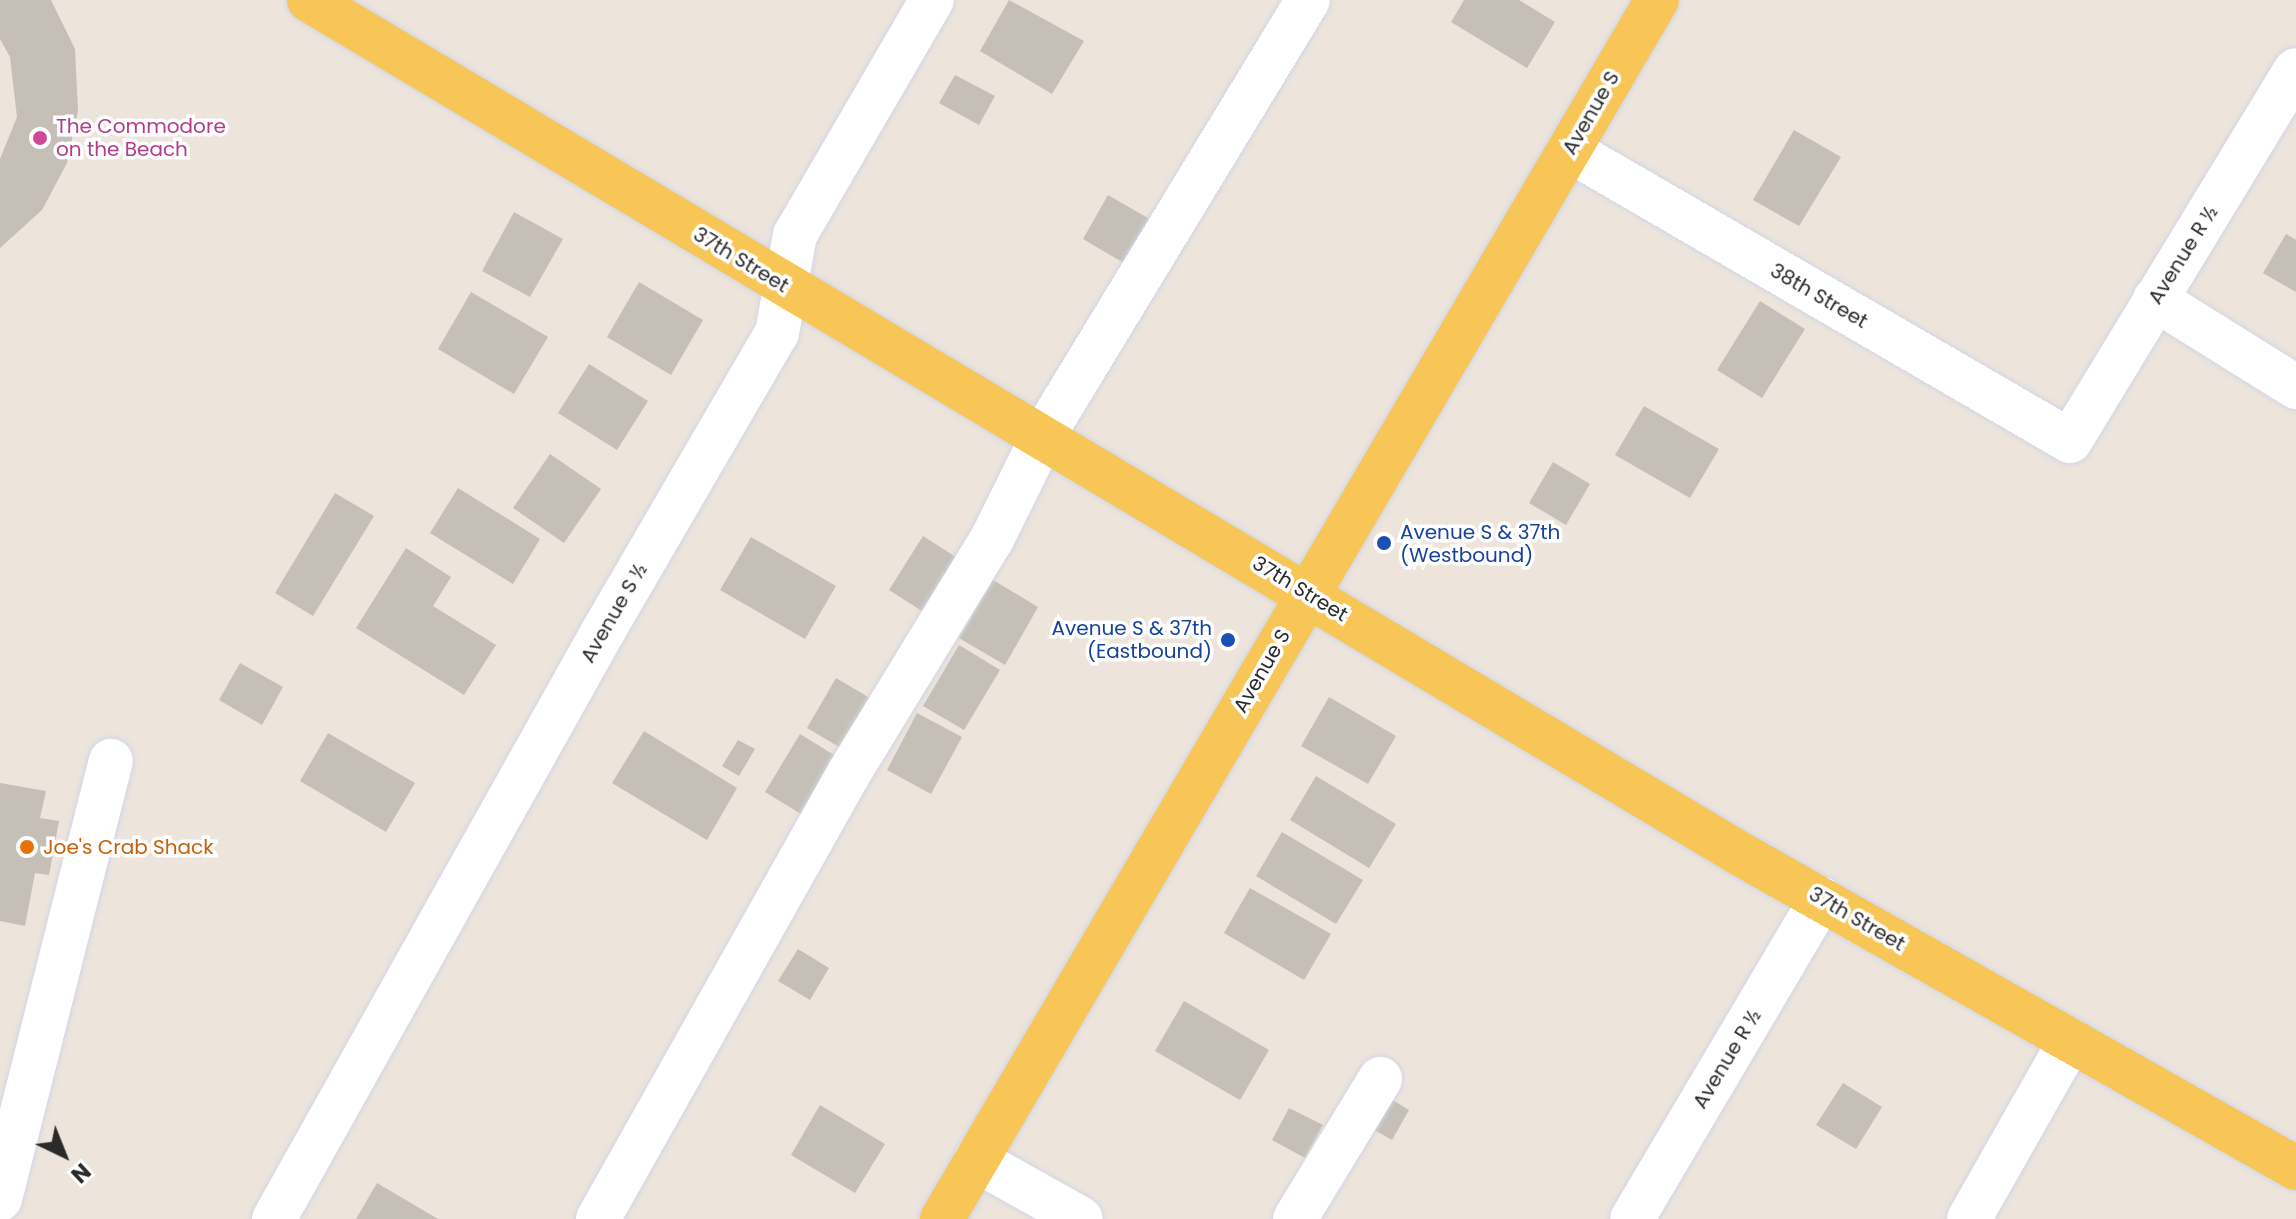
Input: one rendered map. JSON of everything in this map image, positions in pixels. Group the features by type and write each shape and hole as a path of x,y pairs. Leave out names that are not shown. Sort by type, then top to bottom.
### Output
{"main road":[{"name":"37th Street","path":"309,0 784,286 1043,436 1821,899 2296,1168"},
{"name":"Avenue S","path":"942,1219 1569,150 1650,3"}],"street":[{"name":"Avenue S ½","path":"274,1219 589,655 777,333 795,235 932,0"},
{"path":"598,1219 849,773 992,539 1043,436 1308,0"},
{"name":"Avenue R ½","path":"2070,441 2296,70"},
{"name":"38th Street","path":"1569,150 2070,441"},
{"path":"2155,299 2296,387"},
{"path":"0,1199 111,761"},
{"name":"Avenue R ½","path":"1632,1219 1821,899"},
{"path":"1969,1219 2070,1041"},
{"path":"1295,1219 1380,1079"},
{"path":"976,1160 1081,1219"}],"building":[{"name":"The Commodore on the Beach","path":"0,0 51,0 75,49 78,111 67,163 42,210 0,248 0,159 17,117 10,57 0,39"},
{"path":"1009,0 1084,41 1052,94 980,51"},
{"path":"1464,0 1519,0 1555,22 1527,68 1451,22"},
{"path":"955,75 995,96 979,125 939,103"},
{"path":"1794,130 1841,157 1799,226 1753,200"},
{"path":"1108,195 1160,225 1134,269 1083,239"},
{"path":"514,212 563,239 530,297 482,271"},
{"path":"2286,234 2296,240 2296,292 2263,273"},
{"path":"639,282 703,320 671,375 607,337"},
{"path":"471,292 548,337 514,394 438,349"},
{"path":"1760,301 1805,329 1762,398 1717,370"},
{"path":"589,364 648,401 617,450 558,413"},
{"path":"1644,406 1719,449 1690,498 1615,455"},
{"path":"550,454 601,489 564,543 513,508"},
{"path":"1553,462 1590,484 1566,525 1529,503"},
{"path":"458,488 540,539 513,584 430,533"},
{"path":"335,493 374,516 313,616 275,593"},
{"path":"923,536 959,559 925,613 889,590"},
{"path":"751,537 836,586 805,639 720,590"},
{"path":"406,548 451,577 433,606 496,645 464,695 356,628"},
{"path":"993,580 1038,607 1005,665 959,638"},
{"path":"959,645 1000,670 964,730 923,706"},
{"path":"240,663 283,687 262,725 219,700"},
{"path":"836,678 875,701 846,751 807,728"},
{"path":"1329,697 1396,736 1368,784 1301,746"},
{"path":"917,713 962,737 931,794 887,770"},
{"path":"644,731 737,788 707,840 612,783"},
{"path":"328,733 415,783 386,832 300,781"},
{"path":"800,734 842,760 806,817 765,792"},
{"path":"738,740 755,749 739,776 722,766"},
{"path":"1316,776 1396,824 1369,868 1290,820"},
{"name":"Joe's Crab Shack","path":"0,783 46,791 40,818 59,821 49,875 35,873 25,926 0,921"},
{"path":"1282,832 1363,880 1336,924 1256,876"},
{"path":"1250,888 1331,934 1304,980 1224,933"},
{"path":"798,949 829,968 810,1000 778,981"},
{"path":"1184,1001 1269,1050 1240,1100 1155,1051"},
{"path":"1843,1083 1882,1107 1856,1149 1816,1125"},
{"path":"1381,1093 1409,1110 1392,1140 1364,1124"},
{"path":"820,1105 885,1144 855,1193 791,1155"},
{"path":"1289,1108 1323,1125 1305,1158 1272,1140"},
{"path":"377,1183 438,1219 356,1219"}],"place":[{"name":"The Commodore on the Beach","path":"40,138"},
{"name":"Avenue S & 37th (Westbound)","path":"1384,543"},
{"name":"Avenue S & 37th (Eastbound)","path":"1228,640"},
{"name":"Joe's Crab Shack","path":"27,847"}]}
